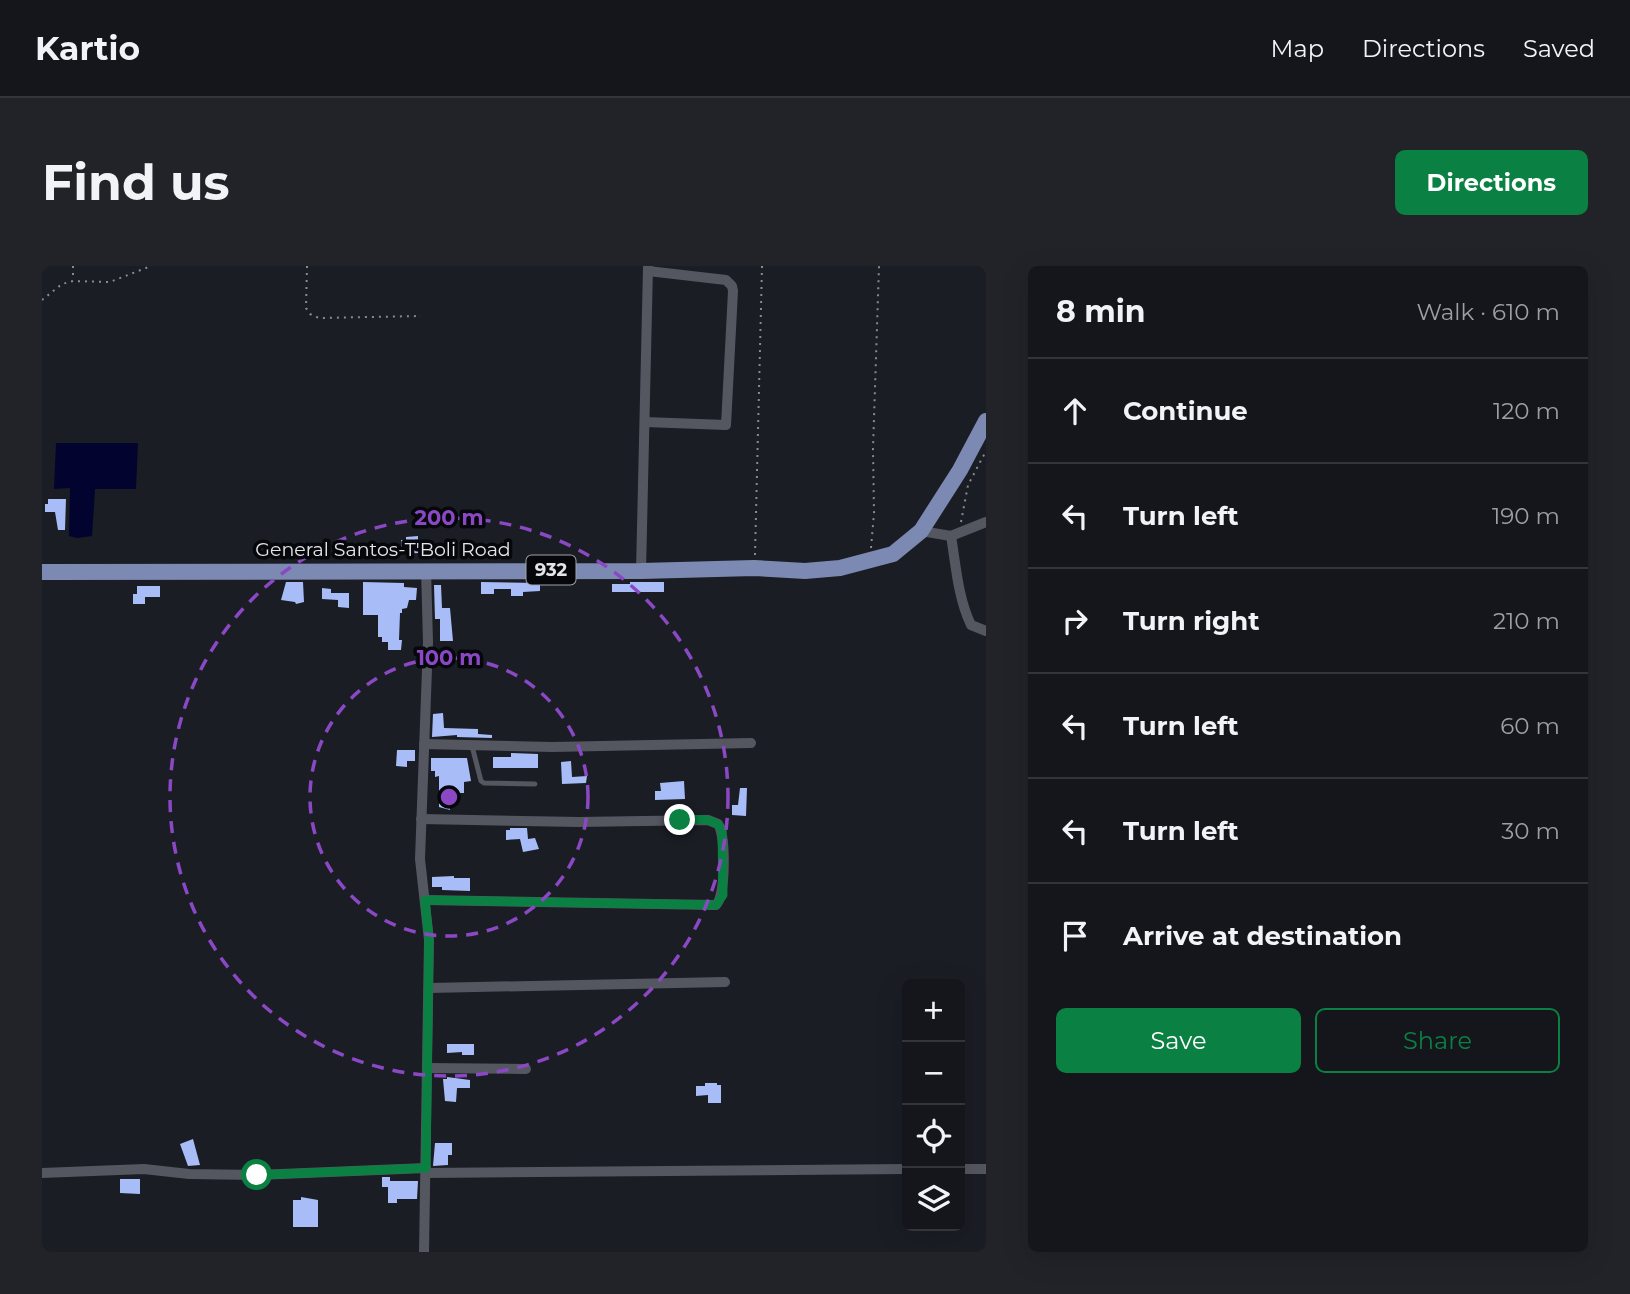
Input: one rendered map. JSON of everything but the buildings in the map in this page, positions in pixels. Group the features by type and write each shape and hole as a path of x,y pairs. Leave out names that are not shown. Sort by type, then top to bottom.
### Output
{"main road":[{"name":"General Santos-T'Boli Road","path":"42,572 641,571 754,568 805,571 840,568 893,554 920,531 960,470 986,421"}],"street":[{"path":"641,571 648,269 726,280 733,291 726,425 645,422"},
{"path":"920,531 955,535 986,522"},
{"path":"955,535 961,600 966,616 971,625 986,631"},
{"path":"424,1252 429,940 420,859 428,642 426,570"},
{"path":"424,744 665,746 751,743"},
{"path":"421,819 565,822 708,820 718,824 723,835 723,895 716,905 425,900"},
{"path":"429,988 725,982"},
{"path":"428,1068 526,1069"},
{"path":"965,1169 986,1168"},
{"path":"42,1173 144,1169 189,1174 257,1175 426,1170 902,1169"}],"lane":[{"path":"472,746 484,783 535,784"}],"path":[{"path":"73,266 73,281"},
{"path":"42,300 62,284 73,281 110,282 150,266"},
{"path":"307,266 306,309 310,314 319,317 421,316"},
{"path":"754,568 762,266"},
{"path":"870,561 874,513 873,449 879,266"},
{"path":"955,535 968,485 986,451"}],"shaded area":[{"path":"56,443 138,443 136,489 95,489 92,536 69,536 70,488 54,489"}],"route":[{"path":"257,1175 426,1168 429,940 425,900 716,905 723,895 722,829 714,821 680,820"}]}
